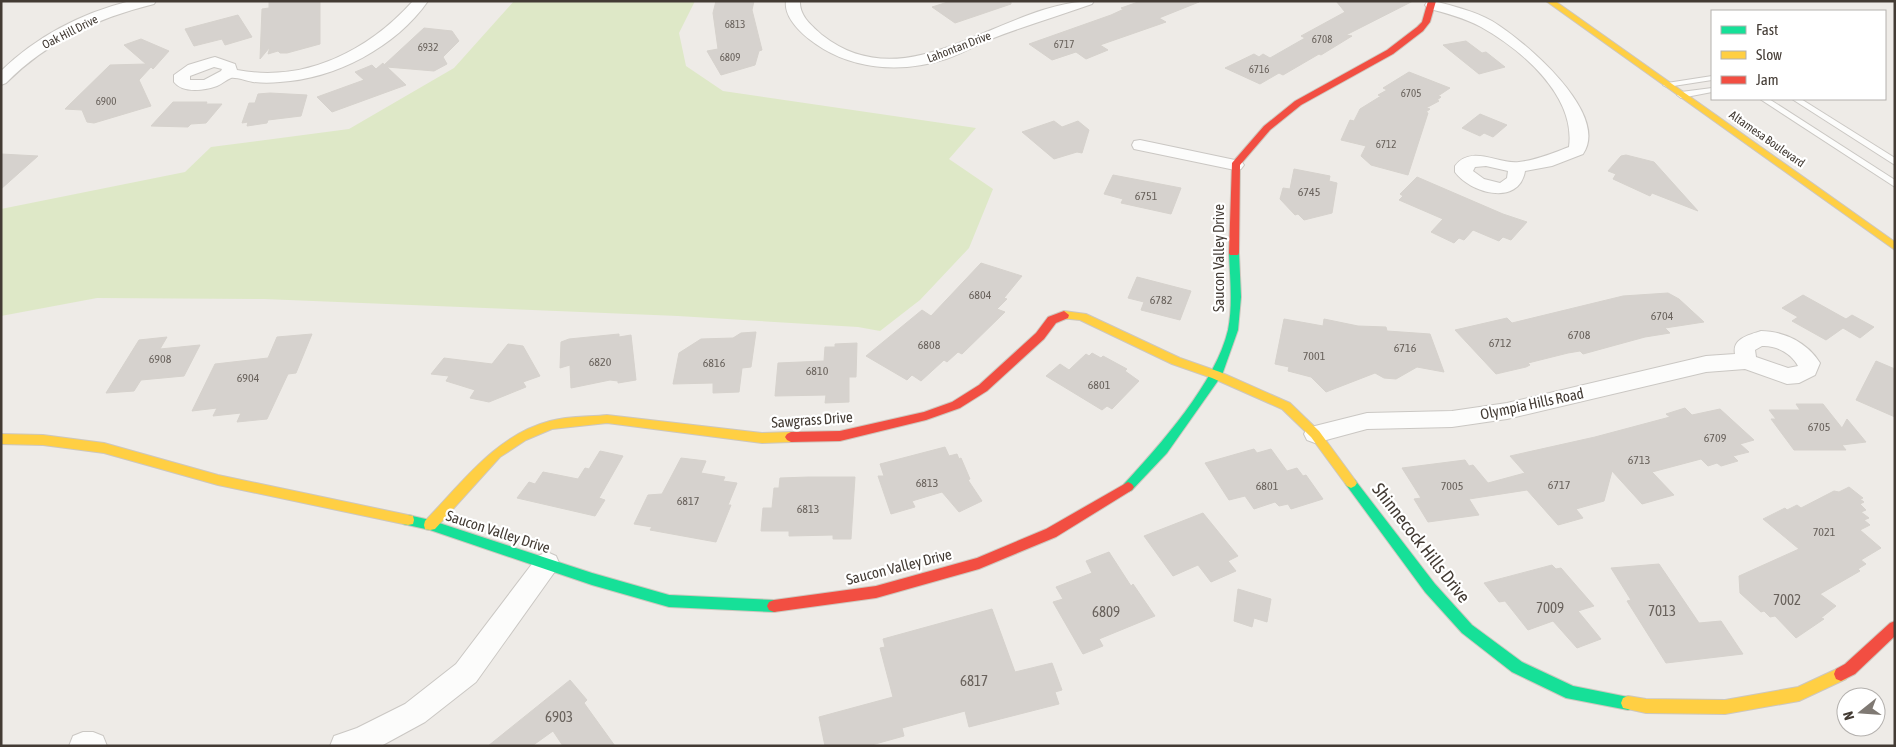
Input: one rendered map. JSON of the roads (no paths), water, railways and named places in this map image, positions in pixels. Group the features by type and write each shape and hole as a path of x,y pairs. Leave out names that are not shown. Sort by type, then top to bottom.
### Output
{"street":[{"name":"Oak Hill Drive","path":"1,80 13,67 62,34 92,18 149,1"},
{"path":"228,74 263,78 313,73 334,65 373,45 421,1"},
{"name":"Lahontan Drive","path":"792,1 792,6 800,22 815,37 833,48 866,59 895,63 919,62 940,56 986,36 1087,1"},
{"name":"Altamesa Boulevard","path":"1550,1 1895,247"},
{"path":"1140,145 1235,165 1266,128 1298,103 1390,52 1420,29 1432,3 1467,16 1502,35 1528,55 1552,78 1566,99 1576,120 1581,139 1577,150 1546,162 1517,168"},
{"name":"Saucon Valley Drive","path":"1,439 43,440 104,448 218,480 430,526 669,601 776,606 876,592 979,563 1051,533 1132,485 1163,450 1216,375 1233,330 1236,297 1233,211 1235,165"},
{"name":"Sawgrass Drive","path":"430,526 496,454 522,437 551,425 607,419 762,438 840,436 884,427 956,405 976,392 1040,336 1052,320 1067,314 1082,317 1176,361 1216,375"},
{"name":"Olympia Hills Road","path":"1315,434 1367,421 1452,419 1507,411 1706,364 1746,361"},
{"name":"Shinnecock Hills Drive","path":"1216,375 1286,406 1315,434 1430,588 1467,629 1518,667 1571,692 1646,706 1725,707 1799,694 1850,669 1895,627"},
{"path":"344,746 363,740 415,713 466,674 547,564"},
{"path":"83,746 93,746"}],"lane":[{"path":"1668,85 1711,78"},
{"path":"1681,95 1711,90"},
{"path":"1766,100 1895,184"},
{"path":"1798,100 1895,162"}]}
